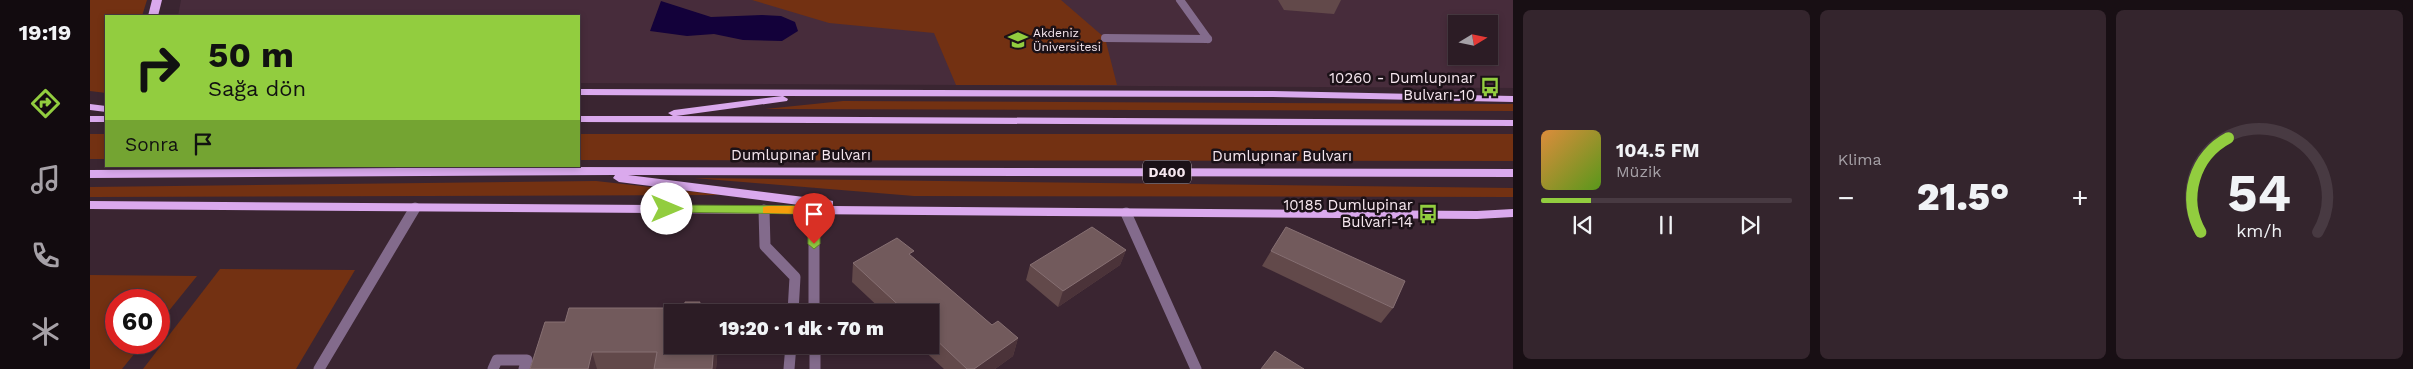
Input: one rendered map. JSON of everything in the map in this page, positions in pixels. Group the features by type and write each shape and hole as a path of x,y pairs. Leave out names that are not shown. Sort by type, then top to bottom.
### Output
{"main road":[{"path":"153,15 157,0"},
{"path":"580,92 1263,94 1513,100"},
{"path":"621,119 835,93"},
{"path":"90,107 105,109"},
{"path":"90,119 105,119"},
{"path":"580,119 1513,123"},
{"path":"566,171 885,211"},
{"name":"Dumlupınar Bulvarı","path":"90,174 566,171 1513,173"},
{"path":"90,205 1477,215 1513,213"}],"street":[{"path":"1105,38 1208,39 1180,0"},
{"path":"319,369 414,208"},
{"path":"764,210 765,246 795,277 793,304"},
{"path":"814,210 814,304"},
{"path":"1126,213 1196,369"},
{"path":"789,369 790,354"},
{"path":"815,354 815,369"},
{"path":"493,369 497,360 527,360 524,369"}],"shaded area":[{"path":"90,0 147,0 142,15 105,15 105,93 90,91"},
{"name":"Akdeniz Üniversitesi","path":"181,0 1513,0 1513,88 580,83 580,15 178,15"},
{"path":"752,0 1061,0 1105,38 1117,85 956,85 934,33 829,23"},
{"path":"661,1 711,17 781,16 795,22 798,31 782,41 743,40 714,34 687,36 650,31"},
{"path":"843,101 1513,104 1513,111 765,109"},
{"path":"90,134 105,134 105,159 90,159"},
{"path":"580,134 1513,134 1513,161 580,160"},
{"path":"694,178 1513,188 1513,197 914,196"},
{"path":"596,181 722,195 90,197 90,187"},
{"path":"220,269 355,270 296,369 143,369 155,354 170,354 170,334"},
{"path":"90,275 197,276 170,309 170,289 105,289 105,354 134,354 122,369 90,369"}],"building":[{"path":"1092,227 1126,250 1063,291 1030,265"},
{"path":"1286,227 1405,281 1393,308 1271,251"},
{"path":"897,238 914,251 909,254 992,325 998,321 1018,338 974,369 967,369 939,343 939,304 897,304 853,263"},
{"path":"685,302 700,302 700,304 685,304"},
{"path":"569,308 664,308 664,354 713,354 712,369 654,369 657,352 592,352 588,369 530,369 545,322 565,322"},
{"path":"1275,351 1304,369 1261,369"}],"slow traffic":[{"path":"768,210 804,210"}],"place":[{"name":"Akdeniz Üniversitesi","path":"1018,40"},
{"name":"10260 - Dumlupınar Bulvarı-10","path":"1490,87"},
{"name":"10185 Dumlupinar Bulvari-14","path":"1428,214"}],"route":[{"path":"667,209 814,210 814,244"}]}
